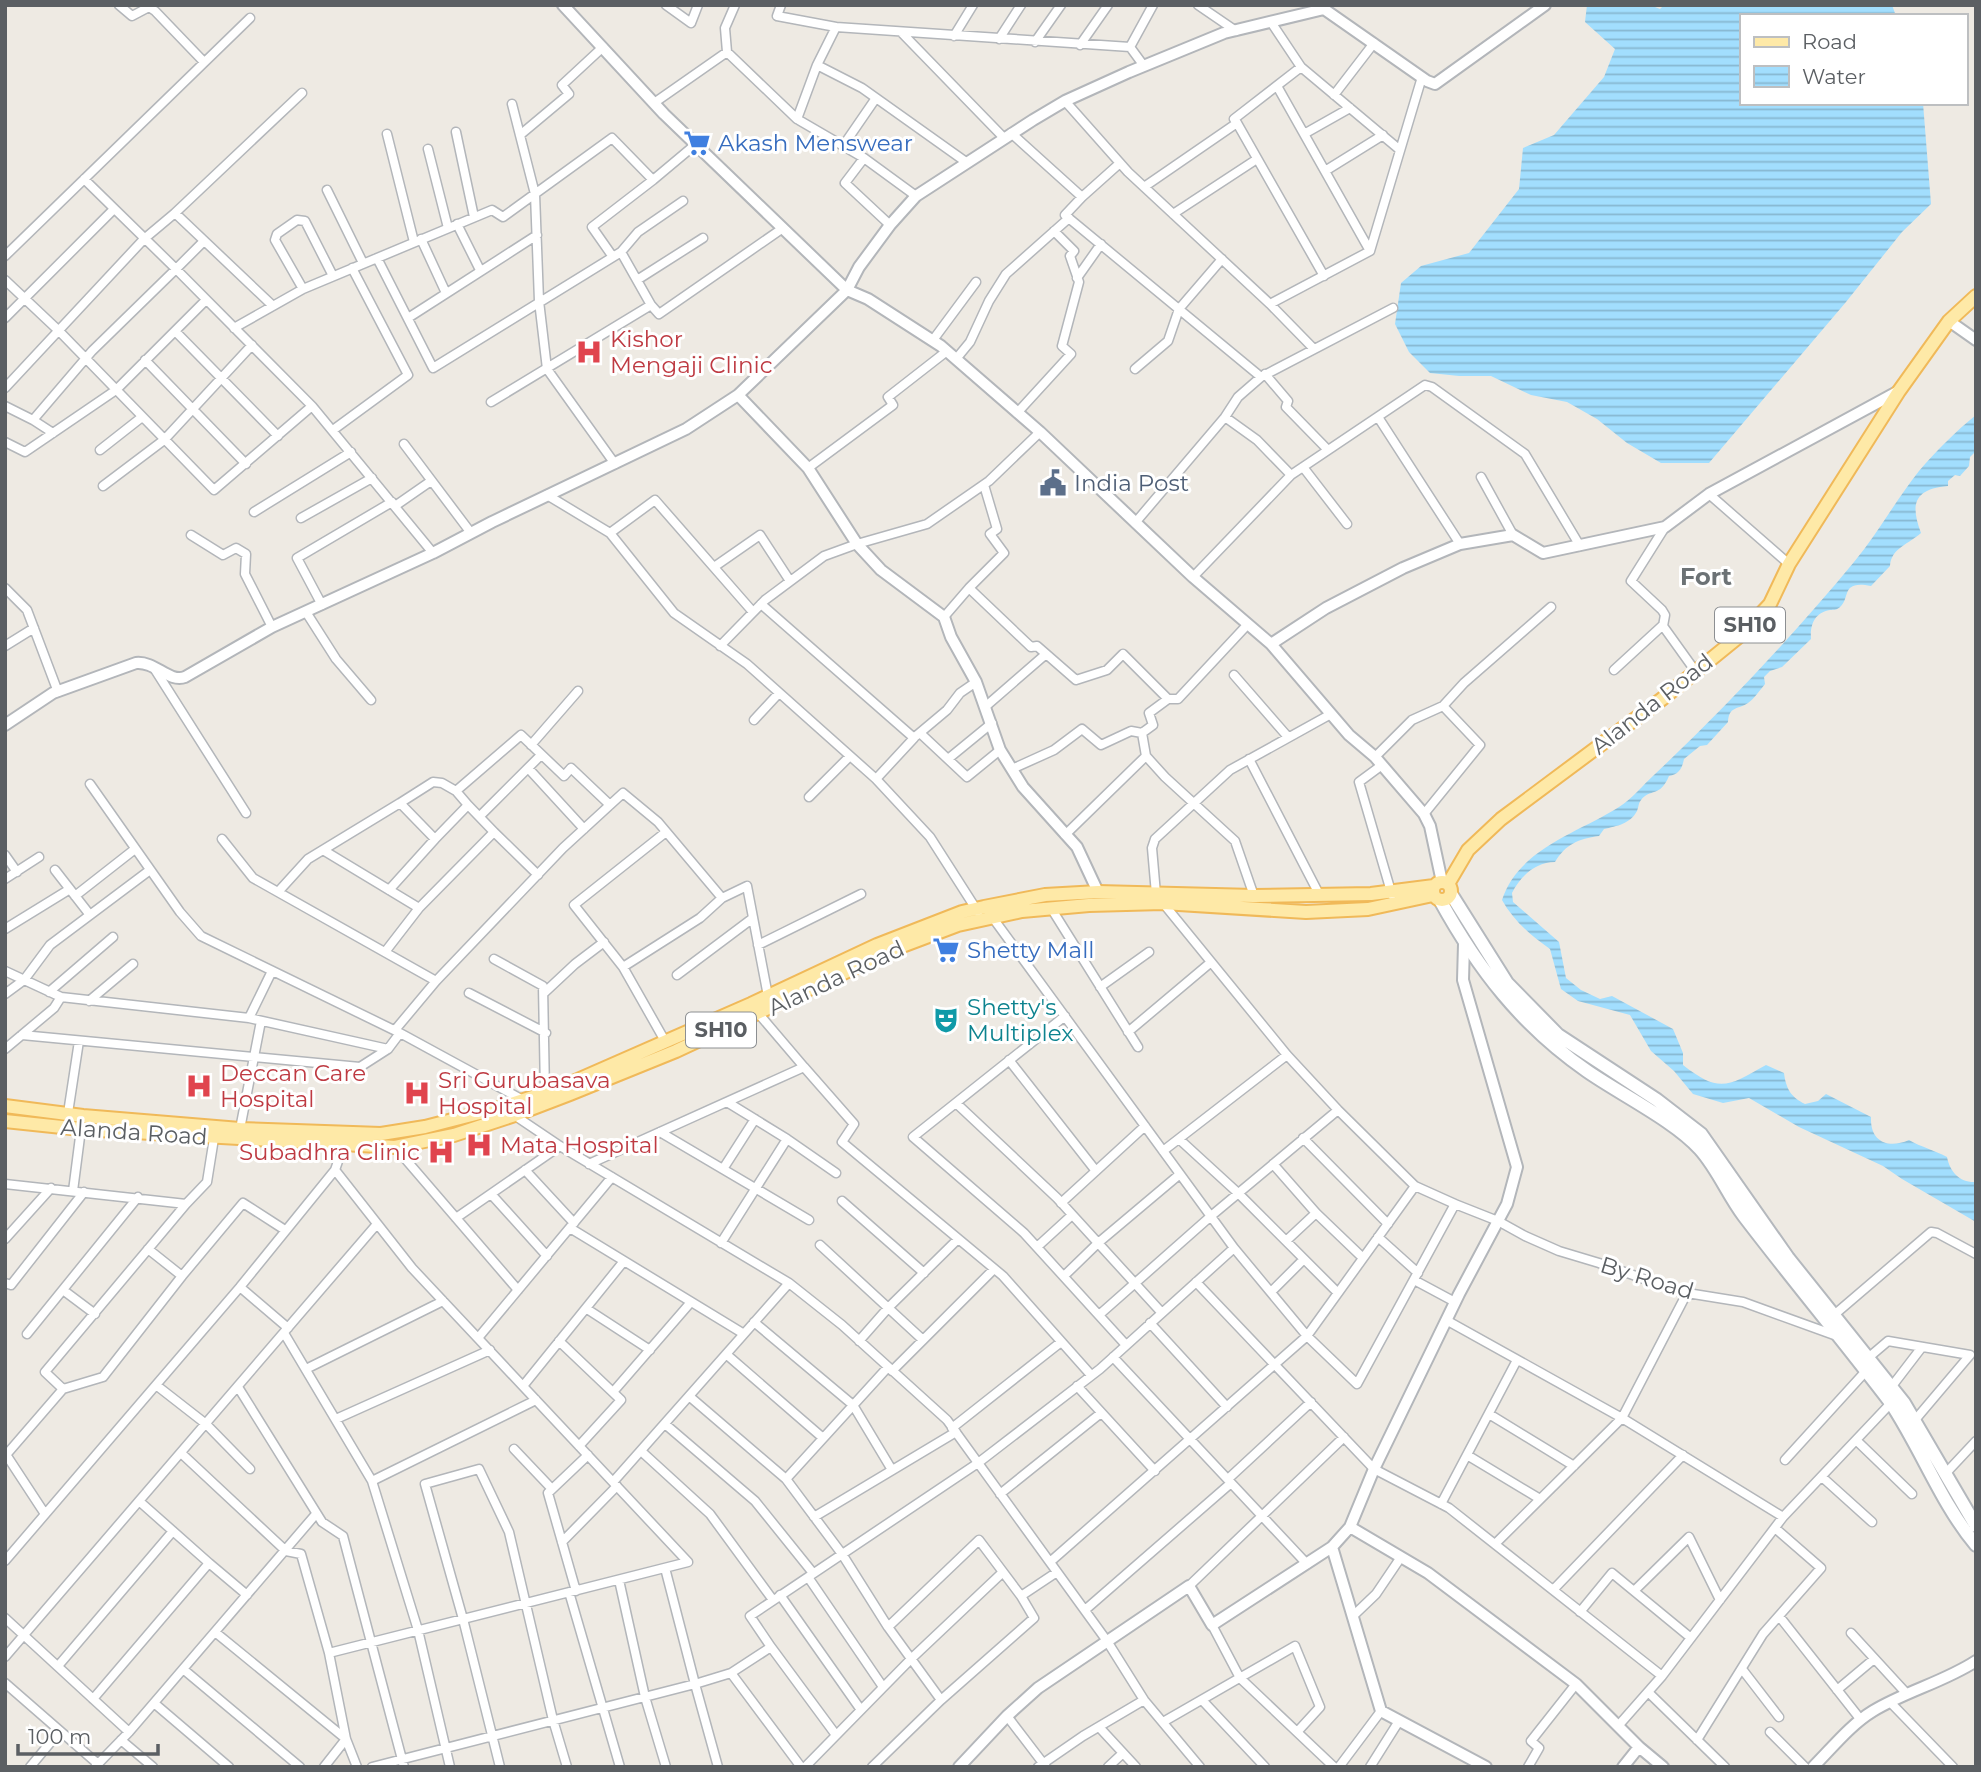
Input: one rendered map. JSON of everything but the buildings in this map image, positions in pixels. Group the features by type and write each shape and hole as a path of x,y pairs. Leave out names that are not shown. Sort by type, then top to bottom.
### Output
{"main road":[{"name":"Alanda Road","path":"5,1121 81,1129 215,1133 240,1129 381,1134 425,1127 545,1093 768,996 877,945 1045,895 1160,899 1306,912 1395,905 1441,890 1468,850 1501,819 1696,672 1742,634 1770,604 1789,564 1899,391 1949,321 1976,296"},
{"name":"Alanda Road","path":"1160,899 1441,890"},
{"path":"1441,890 1464,944 1508,1001 1550,1044 1681,1133 1701,1150 1739,1210 1839,1337 1867,1364"},
{"path":"1441,890 1507,983 1558,1035 1657,1100 1701,1134 1788,1258 1834,1315 1889,1395 1951,1511 1976,1545"},
{"name":"Alanda Road","path":"984,913 1051,908 1090,897"},
{"name":"Alanda Road","path":"5,1106 215,1133 342,1145 395,1147 454,1135 515,1115 676,1051 920,933"},
{"path":"1889,1395 1915,1420 1976,1527"}],"street":[{"path":"119,5 132,16 149,7 155,11 204,62"},
{"path":"563,5 654,103 847,290 868,299 947,351 1040,432 1193,577 1271,644 1349,735 1379,761 1424,814 1430,826 1441,890"},
{"path":"666,5 691,23 698,5"},
{"path":"735,5 725,28 727,52 797,119 864,158 916,196"},
{"path":"781,5 777,16 836,27 1130,47"},
{"path":"954,36 973,5"},
{"path":"999,39 1021,5"},
{"path":"1035,42 1061,5"},
{"path":"1080,45 1108,5"},
{"path":"1130,47 1153,5"},
{"path":"1198,5 1236,30"},
{"path":"5,724 58,691 136,663 153,665 179,679 272,626 433,553 686,429 738,395 847,290 859,267 890,225 916,196 1065,101 1236,30 1321,7 1427,82 1435,84 1545,5"},
{"path":"5,257 250,18"},
{"path":"1270,22 1301,67 1400,150"},
{"path":"797,119 817,65 836,27"},
{"path":"900,32 1008,135 1082,197"},
{"path":"1334,94 1374,43"},
{"path":"520,135 569,94 562,85 603,47"},
{"path":"1130,47 1144,66"},
{"path":"654,103 727,52"},
{"path":"817,65 862,88 966,162"},
{"path":"1301,67 1234,119 1324,276"},
{"path":"1270,304 1370,251 1422,77"},
{"path":"1277,86 1370,251"},
{"path":"5,388 144,239 302,93"},
{"path":"843,146 876,98"},
{"path":"1065,101 1144,187 1270,304 1314,349"},
{"path":"512,104 535,194 539,301 547,369 615,464"},
{"path":"1304,134 1350,108"},
{"path":"1144,187 1237,123"},
{"path":"456,132 474,217"},
{"path":"387,134 417,241 446,293"},
{"path":"1325,171 1383,135"},
{"path":"234,328 303,289 457,224 492,210 503,217 612,138 653,180"},
{"path":"696,144 592,227 637,279 659,314 783,228"},
{"path":"428,149 448,228"},
{"path":"864,158 845,183 890,225"},
{"path":"1173,214 1257,159"},
{"path":"1120,163 1065,215 1263,376 1288,401 1286,407 1328,450"},
{"path":"84,179 312,406 433,553"},
{"path":"327,190 363,263"},
{"path":"377,258 433,368 617,254 638,232 683,201"},
{"path":"5,318 114,209"},
{"path":"175,213 273,306"},
{"path":"956,359 970,342 989,300 1006,274 1069,218"},
{"path":"303,289 275,240 277,234 297,220 305,221 333,276"},
{"path":"457,224 480,270"},
{"path":"1017,413 1070,354 1062,346 1079,282 1070,256 1074,251 1054,231"},
{"path":"408,318 537,235"},
{"path":"637,279 703,238"},
{"path":"33,420 86,359 204,241"},
{"path":"1077,278 1101,244"},
{"path":"1135,369 1168,341 1179,309 1222,259"},
{"path":"333,430 408,375 352,268"},
{"path":"5,280 59,331 214,490 312,406"},
{"path":"933,340 976,282"},
{"path":"5,442 25,452 116,390 206,300"},
{"path":"491,402 651,305"},
{"path":"1135,523 1225,417 1238,397 1263,376 1393,307"},
{"path":"1949,321 1976,340"},
{"path":"175,331 278,436"},
{"path":"103,486 164,440 252,345"},
{"path":"808,468 893,405 888,397 947,351"},
{"path":"145,360 246,464"},
{"path":"1193,577 1291,475 1425,385 1432,387 1525,454 1580,546"},
{"path":"1614,670 1663,625 1665,615 1662,610 1631,581 1665,527 1709,494 1899,391"},
{"path":"738,395 808,468 857,544 881,570 944,617 951,637 976,682 1000,750 1023,787 1077,847 1090,897"},
{"path":"5,406 54,433"},
{"path":"100,450 142,417"},
{"path":"1225,417 1257,440 1291,475"},
{"path":"1378,417 1460,544"},
{"path":"720,646 761,604 824,556 927,524 984,485 1040,432"},
{"path":"404,444 471,533"},
{"path":"254,512 351,452"},
{"path":"1303,467 1347,524"},
{"path":"1481,477 1513,535 1543,553 1665,527"},
{"path":"301,518 372,478"},
{"path":"321,605 297,558 431,481"},
{"path":"944,617 1004,553 990,534 997,529 984,485"},
{"path":"1709,494 1789,564"},
{"path":"547,495 610,533 674,613 747,664 876,779 930,837 1234,1248 1307,1336 1357,1384 1455,1204"},
{"path":"610,533 655,500 753,612"},
{"path":"191,535 223,555 236,548 246,554 245,574 272,626"},
{"path":"714,567 760,535 790,581"},
{"path":"1271,644 1326,608 1403,568 1460,544 1513,535"},
{"path":"969,588 1031,647 1037,646 1076,680 1107,670 1123,654 1168,699"},
{"path":"7,592 27,610 58,691"},
{"path":"761,604 967,777 1000,750"},
{"path":"1395,905 1359,782 1412,720 1443,706 1464,683 1551,607"},
{"path":"306,612 337,659 371,700"},
{"path":"1012,769 1054,750 1082,729 1101,745 1130,732 1142,733 1153,725 1149,713 1168,699 1178,699 1248,624"},
{"path":"1663,625 1696,672"},
{"path":"5,646 34,628"},
{"path":"985,707 1046,654"},
{"path":"153,665 246,814"},
{"path":"1234,675 1288,737"},
{"path":"876,779 917,736 947,710 960,693 976,682"},
{"path":"531,745 578,691"},
{"path":"754,720 779,693"},
{"path":"1424,814 1480,745 1443,706"},
{"path":"1050,1562 1307,1336 1415,1186 1287,1055 1160,899 1152,843 1230,770 1331,714"},
{"path":"948,759 992,723"},
{"path":"1142,733 1146,756 1192,803 1235,841 1254,896"},
{"path":"456,791 521,735 564,776 571,768 610,805"},
{"path":"480,816 541,755"},
{"path":"810,797 850,756"},
{"path":"1065,835 1146,756"},
{"path":"1249,759 1319,894"},
{"path":"528,768 584,829"},
{"path":"278,892 308,859 433,782 442,783 456,791 538,875"},
{"path":"90,784 180,912 201,936 397,1032 535,1108"},
{"path":"22,1035 360,1067 388,1049 397,1032 436,981 538,875 623,793 658,822 722,898"},
{"path":"400,803 435,839"},
{"path":"390,890 468,805"},
{"path":"385,952 419,908 494,832"},
{"path":"665,1041 623,967 574,905 666,832"},
{"path":"222,839 253,878 436,981"},
{"path":"5,929 72,893 135,849"},
{"path":"323,850 419,908"},
{"path":"5,855 17,872"},
{"path":"5,879 39,858"},
{"path":"55,870 90,915"},
{"path":"5,994 24,980 50,945 150,870"},
{"path":"623,967 700,918 722,898 747,886 768,996"},
{"path":"758,945 861,894"},
{"path":"1051,908 1138,1046"},
{"path":"677,975 753,918"},
{"path":"49,992 113,937"},
{"path":"544,993 604,942"},
{"path":"1212,1626 1332,1547 1350,1527 1374,1469 1446,1320 1507,1203 1517,1167 1464,980 1464,944"},
{"path":"1100,987 1149,952"},
{"path":"494,959 543,986 546,1033 545,1093"},
{"path":"1128,1032 1210,963"},
{"path":"89,1000 133,964"},
{"path":"5,971 61,997 248,1018 388,1049"},
{"path":"248,1018 272,971"},
{"path":"469,993 546,1033"},
{"path":"5,1049 54,1009 61,997"},
{"path":"758,1013 854,1124 842,1142 994,1269 1091,1376"},
{"path":"1065,1016 913,1138 1024,1233 1126,1345"},
{"path":"240,1129 261,1021"},
{"path":"68,1113 79,1041"},
{"path":"1163,1151 1287,1055"},
{"path":"1009,1060 1096,1171"},
{"path":"589,1164 804,1067"},
{"path":"727,1102 836,1173"},
{"path":"956,1103 1061,1203 1162,1313"},
{"path":"503,1107 559,1146 789,1283 890,1369 954,1430 1107,1641 1144,1700 1200,1767"},
{"path":"1099,1315 1211,1216 1338,1110"},
{"path":"723,1169 755,1119"},
{"path":"1061,1203 1145,1126"},
{"path":"73,1191 81,1129"},
{"path":"660,1132 809,1220"},
{"path":"63,1389 45,1372 207,1182 215,1133"},
{"path":"5,1561 240,1287 335,1170 342,1145 352,1134"},
{"path":"1303,1138 1388,1224"},
{"path":"721,1243 787,1139"},
{"path":"1179,1139 1238,1193 1338,1293"},
{"path":"456,1218 559,1146"},
{"path":"395,1147 518,1290"},
{"path":"1273,1164 1316,1213 1363,1258"},
{"path":"329,1653 688,1562 412,1268 335,1170"},
{"path":"524,1170 572,1225 624,1261 744,1334"},
{"path":"1064,1276 1098,1243 1180,1174"},
{"path":"478,1338 612,1177"},
{"path":"5,1184 186,1204"},
{"name":"By Road","path":"1415,1186 1498,1221 1559,1251 1687,1293 1743,1302 1839,1337"},
{"path":"5,1239 51,1188"},
{"path":"5,1283 11,1285 84,1192"},
{"path":"491,1194 547,1256"},
{"path":"27,1334 138,1197"},
{"path":"842,1201 924,1273"},
{"path":"45,1514 6,1454 63,1389 103,1377 181,1276 243,1203 285,1230"},
{"path":"1286,1241 1316,1213"},
{"path":"1037,1247 1072,1215"},
{"path":"5,1657 377,1224"},
{"path":"1834,1315 1931,1232 1976,1254"},
{"path":"1378,1237 1416,1276 1455,1302"},
{"path":"859,1341 888,1308 958,1239"},
{"path":"820,1245 923,1340"},
{"path":"836,1735 750,1616 978,1463 1091,1376 1234,1248"},
{"path":"148,1249 181,1276"},
{"path":"1271,1292 1304,1259"},
{"path":"523,1386 624,1261"},
{"path":"786,1479 853,1405 994,1269"},
{"path":"1196,1282 1374,1469 1441,1504 1662,1676"},
{"path":"562,1542 789,1283"},
{"path":"240,1287 286,1330 372,1480 418,1630 450,1767"},
{"path":"63,1290 95,1314"},
{"path":"1495,1545 1622,1418 1687,1293"},
{"path":"306,1369 443,1301"},
{"path":"613,1392 691,1302"},
{"path":"587,1309 650,1350"},
{"path":"1446,1320 1622,1418 1783,1517"},
{"path":"754,1322 853,1405 892,1470"},
{"path":"1150,1323 1227,1407"},
{"path":"559,1341 621,1399 579,1446"},
{"path":"1785,1460 1888,1341 1973,1353"},
{"path":"814,1517 954,1430 1061,1342"},
{"path":"1618,1726 1662,1676 1783,1517 1856,1440 1922,1347"},
{"path":"336,1419 490,1350"},
{"path":"1915,1420 1973,1353"},
{"path":"726,1354 823,1438"},
{"path":"1113,1357 1307,1564"},
{"path":"1441,1504 1517,1360"},
{"path":"156,1385 206,1424 250,1469"},
{"path":"1077,1386 1154,1471"},
{"path":"238,1387 324,1526 343,1536 403,1763"},
{"path":"689,1396 786,1479 842,1555 888,1627 941,1700"},
{"path":"372,1480 536,1400"},
{"path":"1085,1610 1229,1481 1311,1402"},
{"path":"1000,1494 1101,1413"},
{"path":"1489,1413 1574,1466"},
{"path":"665,1424 755,1501 810,1575 883,1687"},
{"path":"959,1767 1007,1716 1038,1688 1189,1586 1344,1437"},
{"path":"1856,1440 1912,1494"},
{"path":"1946,1473 1976,1441"},
{"path":"514,1449 552,1489"},
{"path":"640,1451 710,1514 861,1710"},
{"path":"181,1453 286,1551 301,1554 329,1653 346,1739 356,1767"},
{"path":"588,1455 548,1493 621,1767"},
{"path":"1467,1455 1540,1499"},
{"path":"1553,1590 1683,1455"},
{"path":"500,1767 463,1619 425,1484 480,1469 509,1532 553,1720 568,1767"},
{"path":"1822,1477 1872,1522"},
{"path":"139,1501 247,1595"},
{"path":"5,1683 97,1765 129,1732 316,1514"},
{"path":"1350,1527 1428,1573 1576,1684 1662,1767"},
{"path":"1697,1740 1763,1634 1821,1568 1775,1528"},
{"path":"58,1666 173,1531"},
{"path":"1634,1591 1689,1536 1720,1600"},
{"path":"872,1767 941,1700 1034,1618 979,1540 888,1627"},
{"path":"1332,1547 1381,1711 1486,1767"},
{"path":"1353,1616 1376,1594 1401,1557"},
{"path":"93,1699 209,1563"},
{"path":"665,1568 718,1767"},
{"path":"731,1673 803,1767 1003,1572"},
{"path":"1021,1596 1057,1572"},
{"path":"1580,1612 1612,1573 1691,1638"},
{"path":"619,1580 645,1696 666,1767"},
{"path":"1189,1586 1240,1678 1336,1767 1381,1711"},
{"path":"1779,1616 1861,1720"},
{"path":"5,1618 129,1732"},
{"path":"215,1632 346,1739"},
{"path":"1851,1633 1907,1694"},
{"path":"1163,1723 1295,1646 1320,1707 1298,1731"},
{"path":"372,1767 403,1763 492,1735 695,1684 731,1673 771,1647"},
{"path":"1837,1690 1874,1659"},
{"path":"1813,1767 1861,1720 1890,1702 1957,1673 1976,1661"},
{"path":"183,1669 300,1767"},
{"path":"1741,1669 1779,1717"},
{"path":"1528,1767 1539,1748 1531,1741 1576,1684"},
{"path":"1648,1692 1725,1767"},
{"path":"1007,1716 1042,1765 1144,1700"},
{"path":"1202,1700 1265,1767"},
{"path":"1890,1702 1953,1767"},
{"path":"154,1703 229,1767"},
{"path":"1370,1767 1399,1721"},
{"path":"1099,1727 1136,1767"},
{"path":"30,1767 61,1731"},
{"path":"1770,1732 1805,1767"},
{"path":"324,1767 346,1739"},
{"path":"121,1740 153,1767"},
{"path":"1623,1767 1639,1747"},
{"path":"1108,1767 1124,1753"}],"water":[{"path":"1587,5 1650,5 1660,9 1664,5 1892,5 1895,14 1740,14 1740,105 1923,105 1931,204 1902,232 1709,463 1661,463 1567,402 1531,395 1491,376 1430,373 1409,352 1395,324 1401,283 1421,266 1469,253 1519,189 1523,148 1554,135 1604,77 1615,49 1585,22"},
{"path":"1976,415 1976,451 1970,457 1969,466 1960,476 1955,475 1948,481 1948,486 1922,495 1916,506 1921,533 1897,551 1890,566 1871,586 1855,585 1850,588 1840,607 1820,614 1812,624 1811,639 1782,667 1770,671 1764,677 1765,684 1752,699 1732,711 1728,722 1707,745 1700,746 1684,759 1680,771 1669,776 1659,790 1644,796 1631,819 1604,829 1599,836 1573,843 1555,862 1541,865 1529,872 1519,881 1512,893 1513,902 1559,942 1566,978 1581,990 1600,999 1612,996 1673,1029 1683,1053 1683,1065 1706,1080 1724,1084 1766,1065 1784,1073 1790,1092 1805,1104 1818,1101 1826,1094 1871,1117 1871,1126 1877,1138 1882,1141 1894,1144 1909,1140 1947,1157 1957,1176 1965,1181 1976,1182 1976,1222 1883,1166 1799,1127 1749,1098 1723,1103 1693,1094 1674,1071 1651,1051 1630,1015 1578,1001 1561,989 1550,949 1523,927 1502,900 1510,882 1535,855 1624,804 1732,698 1807,618 1854,562 1919,471"}],"place":[{"name":"Akash Menswear","path":"697,143"},
{"name":"Kishor Mengaji Clinic","path":"589,352"},
{"name":"India Post","path":"1053,483"},
{"name":"Shetty Mall","path":"946,950"},
{"name":"Shetty's Multiplex","path":"946,1020"},
{"name":"Deccan Care Hospital","path":"199,1086"},
{"name":"Sri Gurubasava Hospital","path":"417,1093"},
{"name":"Mata Hospital","path":"479,1145"},
{"name":"Subadhra Clinic","path":"441,1152"}],"district":[{"name":"Fort","path":"1706,577"}]}
